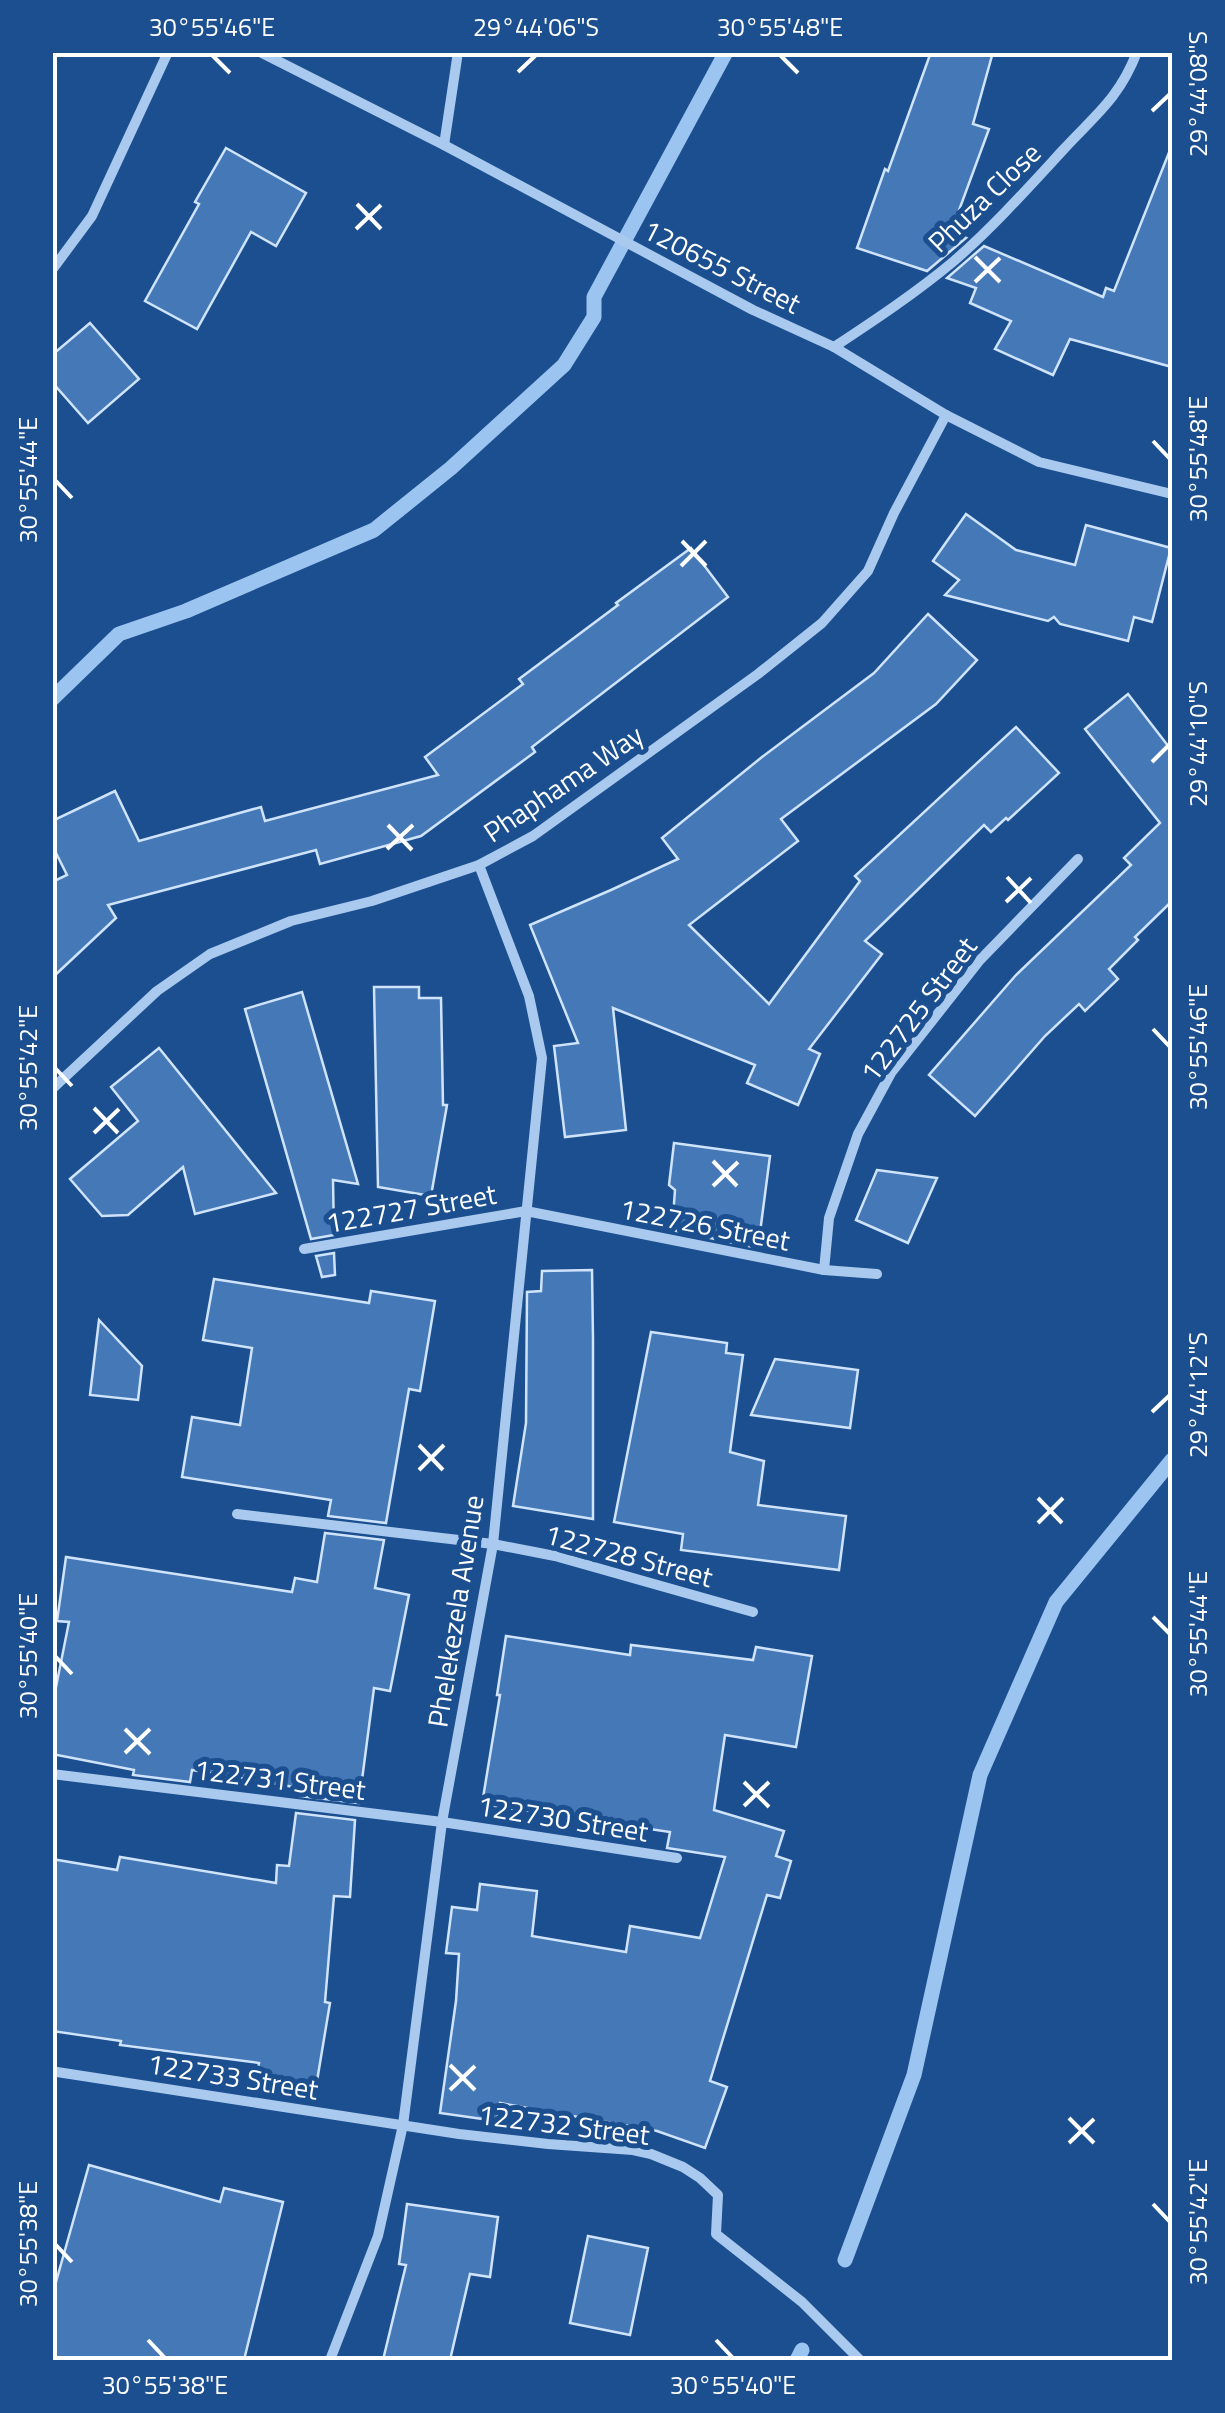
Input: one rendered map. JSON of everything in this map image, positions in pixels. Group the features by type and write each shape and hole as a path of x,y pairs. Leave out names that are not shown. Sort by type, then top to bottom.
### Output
{"street":[{"path":"52,270 92,216 168,52"},
{"name":"120655 Street","path":"260,52 444,145 752,310 834,347 946,416 1039,462 1172,494"},
{"path":"444,145 458,52"},
{"name":"Phuza Close","path":"834,347 953,262 1028,190 1102,112 1129,74 1137,52"},
{"name":"Phaphama Way","path":"52,1089 157,990 210,954 291,921 480,865 533,836 758,674 822,623 868,570 946,416"},
{"name":"122725 Street","path":"824,1270 835,1201 858,1134 891,1073 980,960 1078,858"},
{"name":"Phelekezela Avenue","path":"330,2360 378,2236 402,2124 442,1822 493,1544 542,1058 529,996 480,865"},
{"name":"122726 Street","path":"526,1210 824,1270 877,1274"},
{"name":"122727 Street","path":"304,1249 526,1210"},
{"name":"122728 Street","path":"237,1514 493,1544 555,1556 753,1612"},
{"name":"122731 Street","path":"52,1774 442,1822"},
{"name":"122730 Street","path":"442,1822 677,1858"},
{"name":"122733 Street","path":"57,2072 402,2124"},
{"name":"122732 Street","path":"402,2124 548,2144 634,2150 683,2168 718,2196 716,2234 802,2302 860,2360"}],"building":[{"path":"931,52 993,52 973,124 989,129 951,232 966,238 927,271 857,248"},
{"path":"226,148 306,193 276,246 251,232 197,329 145,301"},
{"path":"1170,150 1172,367 1070,339 1053,375 995,349 1011,321 970,303 976,288 947,278 984,246 1103,297 1106,288 1114,291"},
{"path":"90,323 139,379 88,423 52,382 52,355"},
{"path":"966,514 1016,550 1075,565 1086,525 1171,548 1152,622 1134,617 1128,641 1060,624 1054,617 1048,621 945,595 959,580 933,561"},
{"path":"691,548 728,597 532,747 535,752 421,836 320,864 316,850 108,905 116,918 52,978 52,882 67,875 52,845 52,821 115,791 139,841 261,807 265,821 438,775 425,757 523,684 519,679"},
{"path":"928,614 977,660 936,704 781,819 798,841 689,925 769,1004 860,881 855,876 1016,727 1059,773 991,832 984,825 865,941 882,954 809,1049 820,1054 798,1105 747,1083 755,1065 613,1008 626,1130 565,1137 554,1046 578,1043 530,925 678,859 662,838 874,673"},
{"path":"1128,694 1172,751 1172,908 1169,904 1109,969 1118,979 1085,1011 1079,1004 1045,1036 975,1116 929,1075 1016,975 1131,865 1124,858 1160,823 1085,729"},
{"path":"374,987 419,987 419,998 441,998 443,1105 447,1105 431,1196 378,1187"},
{"path":"302,992 358,1184 333,1180 334,1235 311,1239 245,1009"},
{"path":"159,1048 276,1193 195,1214 183,1167 128,1215 102,1216 70,1179 138,1121 111,1087"},
{"path":"674,1143 770,1156 758,1248 672,1230 675,1190 669,1185"},
{"path":"877,1170 937,1178 908,1243 856,1220"},
{"path":"334,1253 335,1275 322,1277 316,1256"},
{"path":"592,1270 593,1519 513,1506 526,1423 527,1292 541,1291 542,1271"},
{"path":"214,1279 369,1303 371,1291 435,1301 420,1391 409,1389 386,1523 328,1516 331,1500 182,1477 192,1417 240,1425 252,1348 203,1340"},
{"path":"99,1320 142,1366 138,1400 90,1395"},
{"path":"651,1332 727,1343 726,1353 743,1355 730,1452 764,1461 758,1505 846,1516 839,1570 681,1550 683,1534 614,1522"},
{"path":"775,1359 858,1370 850,1428 751,1415"},
{"path":"325,1533 384,1540 375,1588 409,1595 390,1691 374,1688 359,1803 299,1796 300,1788 192,1770 190,1782 133,1775 134,1770 52,1754 52,1707 69,1622 57,1621 66,1557 292,1592 295,1578 317,1582"},
{"path":"506,1636 630,1655 631,1645 753,1660 756,1647 812,1656 796,1747 725,1735 714,1810 784,1831 776,1856 791,1861 780,1898 767,1895 710,2081 727,2087 705,2148 657,2131 500,2103 497,2121 440,2113 459,1954 446,1953 452,1907 477,1910 480,1884 537,1891 532,1936 626,1952 630,1926 700,1938 725,1857 667,1848 670,1832 482,1804"},
{"path":"296,1813 355,1820 350,1897 334,1896 325,2002 330,2003 315,2093 255,2083 259,2063 120,2045 121,2041 52,2031 52,1859 117,1870 120,1857 276,1883 277,1865 289,1866"},
{"path":"89,2165 220,2202 224,2188 283,2202 244,2360 52,2360 52,2296"},
{"path":"407,2204 498,2217 490,2277 470,2274 450,2360 383,2360 406,2265 399,2264"},
{"path":"588,2236 648,2248 630,2335 570,2323"}],"waterway":[{"path":"52,699 119,634 186,611 374,530 451,468 564,365 594,317 594,297 726,52"},
{"path":"845,2260 914,2075 980,1775 1056,1602 1172,1460"},
{"path":"797,2360 802,2350"}]}
